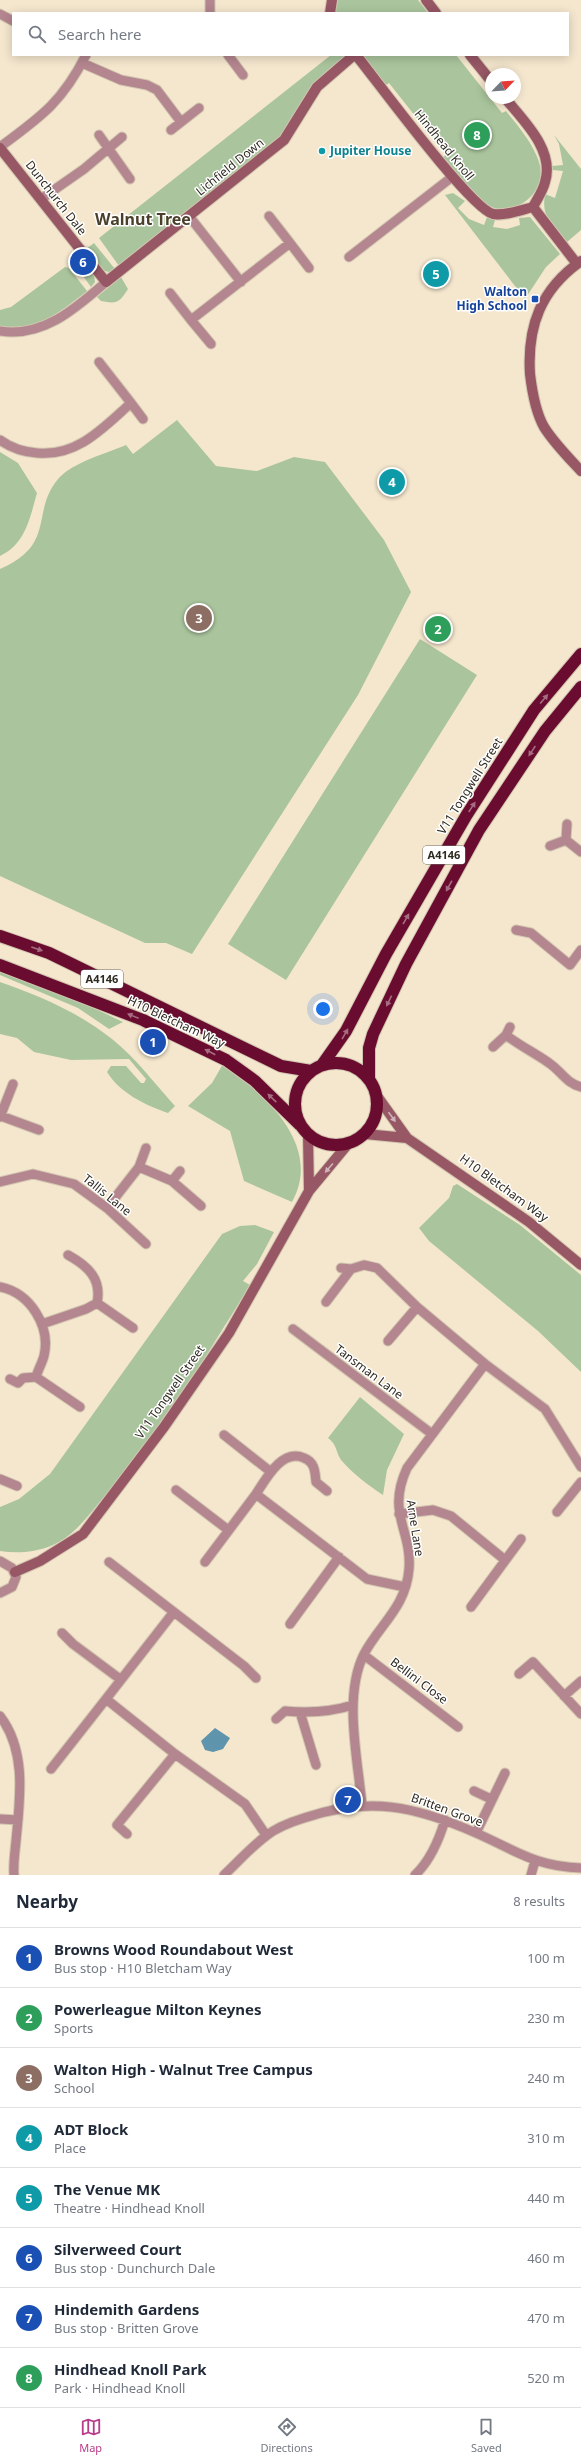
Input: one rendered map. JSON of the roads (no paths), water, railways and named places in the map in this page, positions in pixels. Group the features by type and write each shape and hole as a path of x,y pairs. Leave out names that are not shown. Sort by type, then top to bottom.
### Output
{"highway":[{"name":"V11 Tongwell Street","path":"317,1068 346,1031 386,954 466,816 534,710 581,654"},
{"name":"A4146","path":"369,1079 353,1066 338,1063 317,1068 303,1080 296,1096 296,1114 300,1124 308,1134 327,1144 348,1144 365,1134 377,1113 377,1096 369,1079 369,1048 373,1034 410,958 479,830 545,731 581,687"},
{"name":"H10 Bletcham Way","path":"0,936 49,953 281,1066 317,1068"},
{"name":"H10 Bletcham Way","path":"0,965 39,978 194,1044 226,1060 255,1081 300,1124"}],"street":[{"path":"210,0 210,12"},
{"path":"330,12 332,0"},
{"path":"426,0 435,12"},
{"path":"0,14 12,20"},
{"path":"229,56 243,75"},
{"name":"Lichfield Down","path":"0,332 28,331 48,325 64,316 284,140 317,86 354,56"},
{"name":"Hindhead Knoll","path":"356,56 452,177 478,204 493,214 533,208"},
{"path":"471,56 485,74"},
{"path":"0,148 51,109 71,84 84,59 121,80 147,85 157,90 181,122"},
{"path":"510,104 538,142 546,159 545,182 533,208 579,262 558,279 542,303 533,328 529,351 531,388 543,426 559,448 581,471"},
{"path":"171,130 199,108"},
{"path":"99,135 130,179"},
{"path":"41,200 109,150 122,137"},
{"name":"Dunchurch Dale","path":"0,148 106,282"},
{"path":"349,257 452,177"},
{"path":"189,216 240,282"},
{"path":"270,216 309,268"},
{"path":"192,320 290,243"},
{"path":"170,293 211,344"},
{"path":"99,362 143,420"},
{"path":"0,440 23,452 49,454 71,450 88,440 131,403"},
{"path":"566,840 567,824"},
{"path":"550,846 566,840"},
{"path":"566,840 581,852"},
{"path":"516,930 531,933 570,965 581,950"},
{"path":"493,1047 508,1031 523,1048 550,1063 566,1081 581,1087"},
{"path":"13,1084 0,1117 39,1130"},
{"name":"H10 Bletcham Way","path":"377,1096 407,1138 529,1222 581,1265"},
{"path":"308,1134 309,1191"},
{"path":"365,1134 407,1138"},
{"name":"V11 Tongwell Street","path":"15,1572 40,1561 83,1534 164,1427 229,1333 309,1191 348,1144"},
{"path":"107,1208 139,1167 146,1148"},
{"path":"139,1167 172,1181 201,1206"},
{"path":"172,1181 180,1171"},
{"name":"Tallis Lane","path":"0,1182 33,1174 74,1184 107,1208 146,1244"},
{"path":"68,1254 83,1263 96,1277 99,1292 97,1303"},
{"path":"341,1268 351,1269 364,1265 377,1268 417,1307 485,1364 545,1409 581,1467"},
{"path":"326,1302 351,1269"},
{"path":"0,1287 23,1297 34,1310 42,1324 44,1355 36,1377"},
{"path":"42,1324 86,1309 97,1303"},
{"path":"97,1303 133,1328"},
{"path":"388,1341 417,1307"},
{"name":"Tansman Lane","path":"293,1329 432,1434"},
{"name":"Arne Lane","path":"362,1805 353,1705 356,1676 364,1655 398,1607 405,1587 409,1569 407,1545 399,1514 400,1485 407,1468 485,1364"},
{"path":"10,1379 18,1383 23,1378 36,1377 80,1407"},
{"path":"224,1434 271,1472"},
{"path":"204,1562 227,1529 256,1494 271,1472 287,1458 297,1455 307,1459 314,1467 316,1482 327,1491"},
{"path":"0,1479 17,1486"},
{"path":"558,1512 581,1482"},
{"path":"176,1490 227,1529"},
{"path":"256,1494 367,1579 405,1587"},
{"path":"399,1514 433,1510 451,1516 505,1560"},
{"path":"471,1607 521,1539"},
{"path":"290,1624 339,1558"},
{"path":"0,1561 8,1564 15,1572 12,1587 0,1593"},
{"path":"109,1562 173,1613 244,1666 256,1678"},
{"path":"51,1769 173,1613"},
{"path":"62,1633 120,1680"},
{"name":"Bellini Close","path":"364,1655 458,1727"},
{"path":"519,1674 534,1662 581,1714"},
{"path":"564,1696 581,1681"},
{"path":"106,1699 175,1754 245,1804 266,1835"},
{"path":"276,1719 285,1711 300,1712 338,1710 353,1705"},
{"path":"300,1712 316,1765"},
{"path":"0,1716 8,1726 19,1763 18,1820 14,1875"},
{"path":"127,1834 117,1825 175,1754"},
{"path":"476,1833 491,1799 505,1773"},
{"path":"474,1791 491,1799"},
{"name":"Britten Grove","path":"224,1875 266,1835 285,1824 316,1814 362,1805 404,1807 445,1820 535,1861 562,1867 581,1868"},
{"path":"0,1819 18,1820"},
{"path":"414,1875 426,1865 440,1836 445,1820"},
{"path":"531,1875 535,1861"}],"water":[{"path":"215,1728 230,1738 223,1749 213,1752 205,1750 201,1741"}],"place":[{"name":"Hindhead Knoll Park","path":"477,135"},
{"name":"Jupiter House","path":"322,151"},
{"name":"Silverweed Court","path":"83,262"},
{"name":"The Venue MK","path":"436,274"},
{"name":"Walton High School","path":"535,299"},
{"name":"ADT Block","path":"392,482"},
{"name":"Walton High - Walnut Tree Campus","path":"199,618"},
{"name":"Powerleague Milton Keynes","path":"438,629"},
{"name":"Browns Wood Roundabout West","path":"153,1042"},
{"name":"Hindemith Gardens","path":"348,1800"}],"district":[{"name":"Walnut Tree","path":"143,219"}]}
